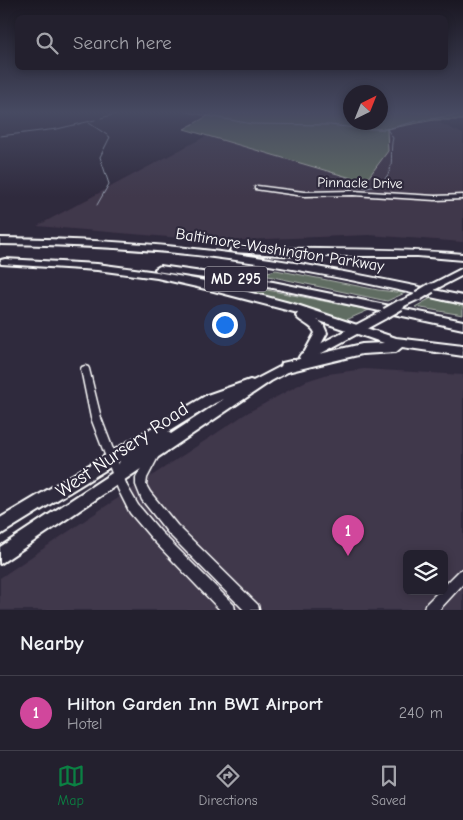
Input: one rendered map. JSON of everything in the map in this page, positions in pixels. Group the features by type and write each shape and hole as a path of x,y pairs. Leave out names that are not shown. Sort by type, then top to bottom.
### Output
{"highway":[{"name":"Baltimore-Washington Parkway","path":"0,240 158,248 242,258 341,274 463,300"},
{"path":"66,242 112,242 269,252 417,253 463,257"},
{"name":"MD 295","path":"2,262 40,261 98,264 219,276 328,295 463,325"},
{"path":"2,262 123,270 210,286 297,309 384,340 416,346 463,351"},
{"path":"263,301 305,317 319,327 321,333 309,355"},
{"path":"287,367 362,349 416,346"}],"main road":[{"name":"West Nursery Road","path":"0,556 267,378 463,272"},
{"name":"West Nursery Road","path":"0,527 211,399 267,378"},
{"path":"119,477 128,461 204,413 211,399"}],"street":[{"name":"Pinnacle Drive","path":"256,188 304,194 353,193 435,198 463,197"},
{"path":"85,369 96,418 123,489 134,509 157,536 228,610"},
{"path":"158,450 146,466 142,476 141,485 144,494 168,524 253,610"},
{"path":"430,610 463,576"}],"shaded area":[{"path":"198,140 226,140 359,181 378,140 463,140 463,242 369,235 216,241 37,226"},
{"path":"364,369 463,375 463,610 0,610 0,578 247,413 306,381 328,374"}],"green space":[{"path":"223,140 388,140 388,151 365,182"},
{"path":"276,270 378,290 405,293 387,301 259,274"},
{"path":"235,286 252,287 369,310 344,321"},
{"path":"431,298 463,306 463,315 415,307"}],"waterway":[{"path":"97,205 109,184 100,157 108,140"},
{"path":"327,181 363,188 379,185 390,170 393,140"}],"place":[{"name":"Hilton Garden Inn BWI Airport","path":"348,556"}]}
